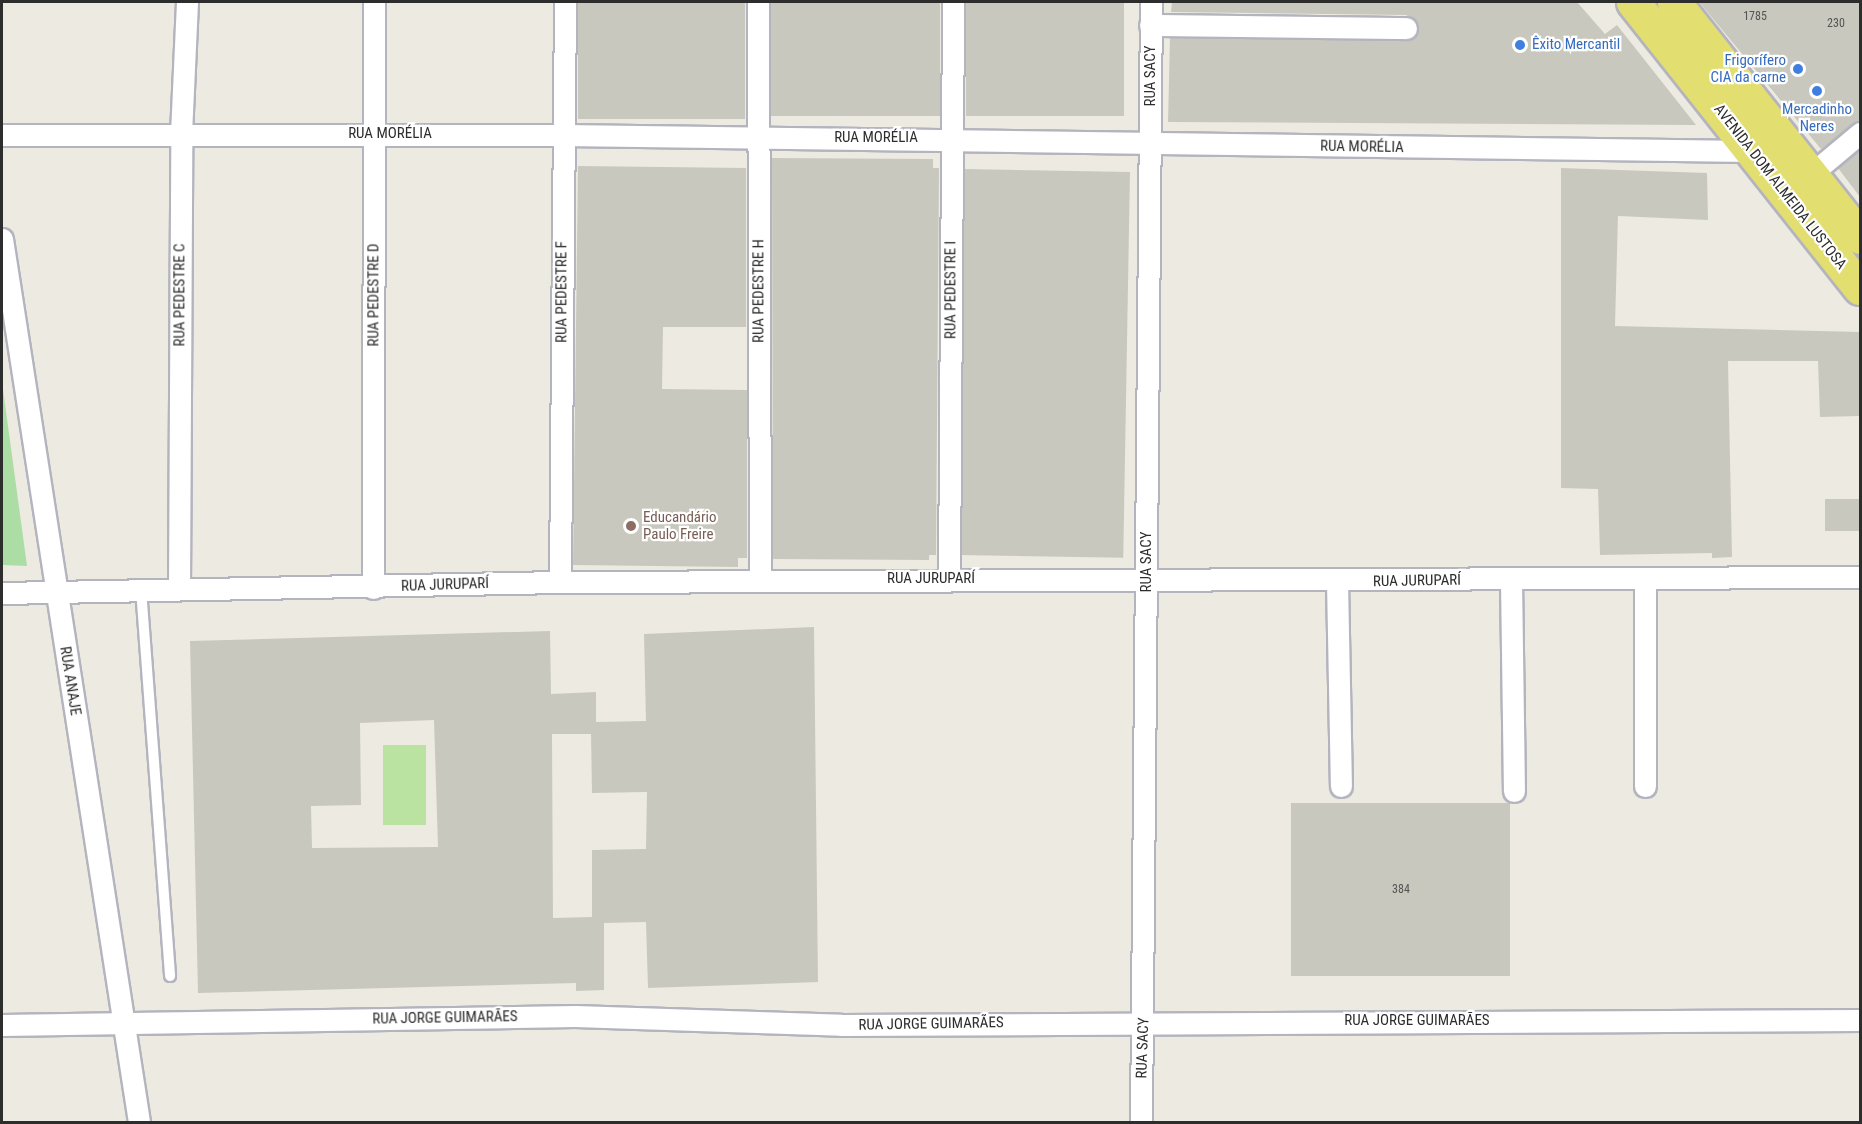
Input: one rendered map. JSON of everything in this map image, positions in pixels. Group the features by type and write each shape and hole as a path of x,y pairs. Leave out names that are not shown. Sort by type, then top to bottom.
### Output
{"main road":[{"name":"AVENIDA DOM ALMEIDA LUSTOSA","path":"1633,2 1860,288"},
{"path":"1674,2 1860,237"},
{"path":"1706,94 1733,75"}],"street":[{"name":"RUA PEDESTRE C","path":"179,588 181,135 187,2"},
{"name":"RUA PEDESTRE D","path":"373,588 375,2"},
{"name":"RUA PEDESTRE F","path":"560,582 565,2"},
{"name":"RUA PEDESTRE H","path":"758,2 760,581"},
{"name":"RUA PEDESTRE I","path":"949,579 952,2"},
{"name":"RUA SACY","path":"1141,1122 1144,1021 1151,2"},
{"path":"1150,25 1406,28"},
{"path":"1811,174 1860,133"},
{"name":"RUA MORÉLIA","path":"2,135 374,134 952,138 1151,145 1750,151"},
{"name":"RUA ANAJE","path":"2,239 139,1122"},
{"name":"RUA JURUPARÍ","path":"2,592 179,588 373,588 560,582 949,579 1337,581 1860,577"},
{"path":"1511,579 1514,791"},
{"path":"1645,579 1645,786"},
{"path":"1337,581 1341,786"},
{"name":"RUA JORGE GUIMARÃES","path":"2,1025 575,1016 841,1024 1144,1021 1860,1020"}],"lane":[{"path":"141,589 170,976"}],"green space":[{"path":"2,382 27,566 2,565"},
{"path":"383,745 426,745 426,825 383,825"}],"building":[{"path":"578,2 745,2 745,119 578,119"},
{"path":"771,2 940,2 940,116 771,116"},
{"path":"966,2 1124,2 1124,116 966,116"},
{"path":"1172,2 1577,2 1605,34 1617,25 1696,125 1168,122 1170,38 1406,41 1413,39 1419,29 1417,21 1406,15 1171,12"},
{"path":"1699,2 1860,2 1860,121 1821,149"},
{"path":"1860,149 1860,197 1838,168"},
{"path":"772,158 933,159 933,168 939,168 936,555 929,555 929,560 773,559"},
{"path":"578,166 746,168 746,327 663,327 662,389 747,390 747,558 738,558 738,567 573,565"},
{"path":"1561,168 1707,173 1708,220 1618,216 1615,326 1860,332 1860,416 1820,417 1818,361 1728,361 1732,557 1712,558 1712,553 1600,555 1598,489 1561,488"},
{"path":"965,169 1130,172 1123,558 958,555"},
{"path":"1825,499 1860,499 1860,531 1825,531"},
{"path":"814,627 818,982 648,988 646,922 604,923 604,990 576,991 576,983 198,993 190,641 550,631 551,694 596,692 596,722 646,721 644,634","holes":["434,720 438,847 312,848 311,806 361,805 360,723","552,734 591,734 592,793 647,792 646,849 592,850 592,917 553,918"]},
{"path":"1291,803 1510,803 1510,976 1291,976"}],"place":[{"name":"Êxito Mercantil","path":"1520,45"},
{"name":"Frigorífero CIA da carne","path":"1798,69"},
{"name":"Mercadinho Neres","path":"1817,91"},
{"name":"Educandário Paulo Freire","path":"631,526"}]}
